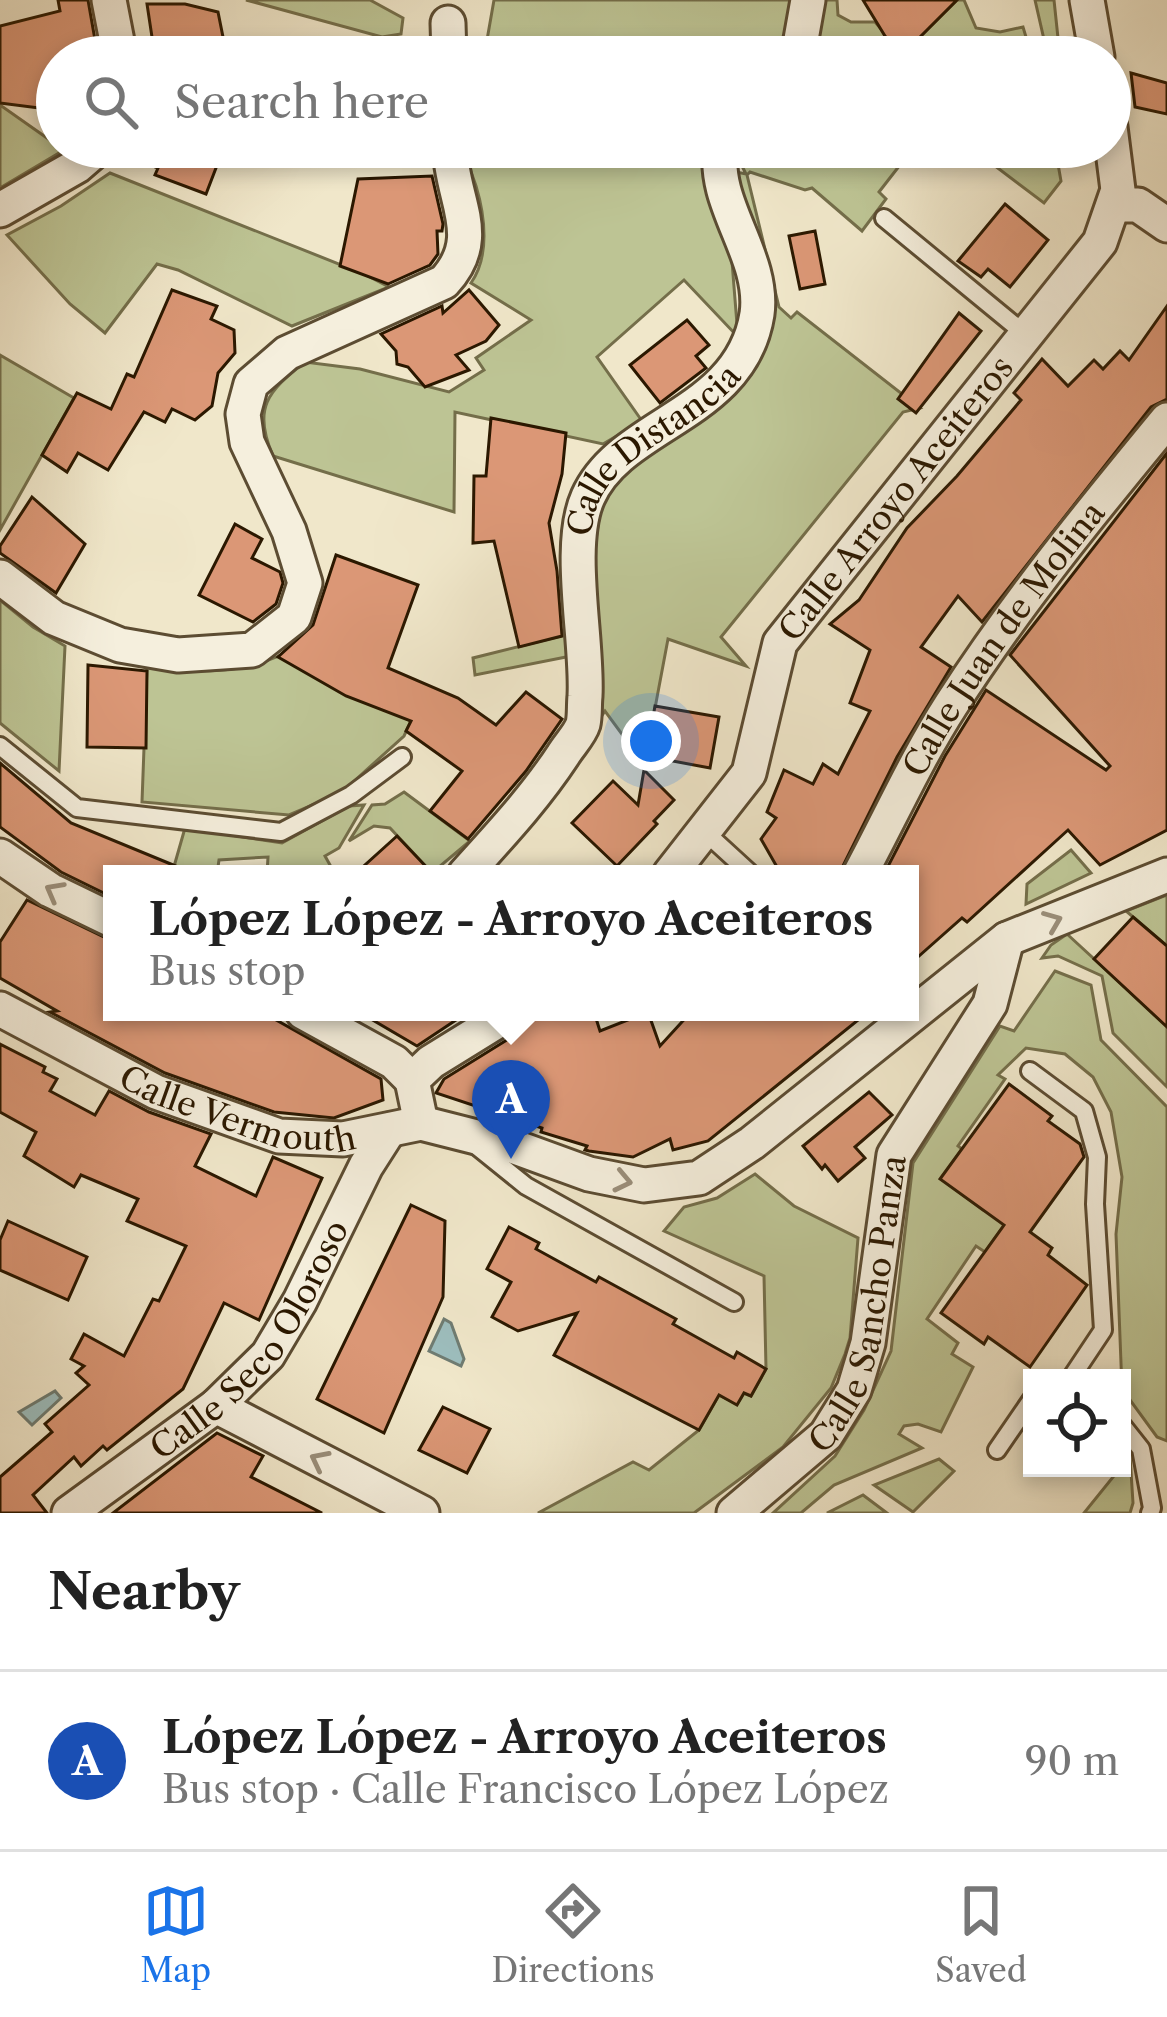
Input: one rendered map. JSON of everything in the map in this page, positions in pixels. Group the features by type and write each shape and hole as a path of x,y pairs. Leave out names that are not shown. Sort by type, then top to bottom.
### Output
{"street":[{"path":"109,0 116,36"},
{"path":"802,36 808,0"},
{"path":"1087,0 1093,36"},
{"path":"448,23 448,36"},
{"path":"0,210 74,168"},
{"path":"0,578 54,618 120,645 178,655 252,650 293,617 305,583 289,531 247,442 243,414 251,384 286,353 444,282 461,264 467,229 451,168"},
{"name":"Calle Distancia","path":"472,865 534,799 583,725 586,672 578,533 588,495 619,457 729,377 750,341 758,310 751,259 719,168"},
{"path":"1115,168 1115,205 1138,205 1167,225"},
{"name":"Calle Arroyo Aceiteros","path":"677,865 749,773 780,643 1100,242 1115,205"},
{"name":"Calle Juan de Molina","path":"865,865 949,709 997,636 1167,420"},
{"path":"0,856 50,890 103,916"},
{"name":"Calle Vermouth","path":"919,1009 1007,939 1167,875"},
{"name":"Calle Sancho Panza","path":"734,1513 826,1435 854,1390 868,1343 894,1155 990,1004 1007,939"},
{"name":"Calle Vermouth","path":"0,1009 156,1092 279,1136 343,1138 405,1127 461,1133 589,1174 644,1185 699,1178 752,1143 904,1021"},
{"path":"319,1021 394,1062 412,1080"},
{"path":"405,1127 412,1080 431,1062 497,1021"},
{"name":"Calle Seco Oloroso","path":"70,1513 216,1406 268,1355 366,1166 405,1127"},
{"path":"216,1406 422,1513"}],"lane":[{"path":"884,218 1025,334"},
{"path":"0,746 77,808 281,832 351,796 402,757"},
{"path":"704,831 741,865"},
{"path":"1030,1071 1084,1112 1097,1157 1095,1204 1103,1330 1077,1369"},
{"path":"461,1133 526,1186 734,1302"},
{"path":"997,1450 1023,1413"},
{"path":"1131,1436 1141,1449 1150,1513"}],"green space":[{"path":"246,0 370,0 403,18 401,34 378,36"},
{"path":"494,0 793,0 785,36 488,36"},
{"path":"823,0 837,0 838,15 851,22 875,22 887,36 813,36"},
{"path":"957,0 964,0 976,28 1000,32 1023,27 1026,36 921,36"},
{"path":"1035,0 1054,0 1058,36 1043,36"},
{"path":"0,105 36,130 36,167 0,188"},
{"path":"470,168 712,168 731,249 738,337 684,280 597,357 642,421 603,444 455,412 454,512 273,456 264,425 267,402 281,382 305,362 360,369 449,392 484,370 476,358 531,320 471,283 481,261 484,236"},
{"path":"743,168 898,168 879,192 886,199 862,231 812,188 747,175 779,307 791,318 797,312 920,408 903,412 721,637 746,666 668,639 646,756 641,760 605,711 599,720 588,597 602,498 627,467 670,442 743,380 759,346 731,171 746,174"},
{"path":"998,168 1059,168 1061,181 1044,203"},
{"path":"110,173 389,287 292,326 157,264 105,333 70,304 7,235"},
{"path":"0,355 74,398 0,530"},
{"path":"0,600 65,646 59,771 0,723"},
{"path":"573,633 576,655 475,675 473,658"},
{"path":"279,656 411,721 404,736 341,793 289,815 142,802 147,667 231,669"},
{"path":"404,792 470,841 442,865 425,865 390,828 374,826 349,841 372,805 385,804"},
{"path":"364,805 339,848 325,856 330,865 268,865 268,857 219,860 218,865 174,865 185,828 282,843 349,806"},
{"path":"1071,850 1091,873 1026,904 1027,884"},
{"path":"1167,895 1167,946 1126,911"},
{"path":"1067,934 1167,1026 1167,1087 1113,1033 1102,976 1058,956 1042,958"},
{"path":"1055,971 1091,985 1101,1040 1167,1107 1167,1441 1157,1437 1131,1401 1131,1369 1121,1369 1116,1234 1122,1177 1111,1112 1093,1077 1065,1054 1026,1048 998,1075 1005,1079 941,1179 983,1210 1008,1220 985,1252 976,1246 927,1319 958,1343 952,1354 973,1367 941,1432 918,1424 904,1426 899,1434 922,1448 834,1485 801,1513 773,1513 835,1456 864,1410 891,1351 913,1163 1000,1026 1014,1031"},
{"path":"755,1174 794,1206 858,1238 850,1338 831,1388 783,1447 694,1513 538,1513 633,1462 649,1470 699,1430 719,1395 737,1404 744,1393 751,1396 766,1369 764,1276 664,1231 684,1207 717,1198"},
{"path":"939,1459 954,1471 913,1512 874,1485"},
{"path":"1131,1472 1133,1503 1130,1513 1084,1513 1113,1477 1131,1477"},
{"path":"863,1495 887,1513 827,1513"}],"water":[{"path":"444,1319 451,1323 464,1359 461,1366 429,1351"},
{"path":"55,1391 61,1398 32,1425 19,1412"}],"building":[{"path":"58,0 88,0 94,36 36,36 36,108 0,103 0,26 60,11"},
{"path":"863,0 957,0 921,36 885,36"},
{"path":"147,4 185,4 218,12 223,36 152,36"},
{"path":"1131,73 1167,83 1167,114 1135,107"},
{"path":"158,168 216,168 206,194 155,175"},
{"path":"432,176 443,224 442,231 437,231 438,254 430,265 388,284 340,266 358,179"},
{"path":"1005,204 1048,240 1010,287 988,269 981,277 958,261"},
{"path":"815,231 825,284 800,289 789,236"},
{"path":"172,290 217,306 211,319 234,330 235,353 218,373 212,406 195,420 172,409 165,422 144,412 108,470 78,453 67,472 42,455 77,393 111,409 127,374 134,377"},
{"path":"469,290 499,325 486,341 456,355 469,370 425,387 408,367 397,364 396,351 381,334 442,306 443,313"},
{"path":"1167,306 1167,399 1151,407 982,622 958,596 921,647 951,667 897,757 843,865 776,865 761,839 776,818 767,812 784,770 813,784 823,764 838,774 870,711 850,703 870,650 830,624 859,600 907,528 1021,400 1014,393 1042,359 1068,386 1094,360 1103,369 1120,351 1129,360"},
{"path":"959,313 981,331 916,413 898,399"},
{"path":"687,320 709,345 696,356 706,368 660,403 630,365"},
{"path":"491,418 566,433 562,474 549,523 562,636 519,647 494,541 473,543 474,476 486,476"},
{"path":"1167,453 1167,830 1100,865 1068,830 967,922 962,918 919,956 919,865 889,865 945,756 986,690 1106,770 1110,766 1010,655"},
{"path":"32,497 85,544 56,593 0,553"},
{"path":"235,524 262,539 252,558 280,572 283,583 276,604 253,622 199,595"},
{"path":"336,555 418,585 388,668 458,698 496,725 526,692 562,719 526,771 468,839 430,811 462,771 406,731 411,721 346,696 278,657 313,625"},
{"path":"88,665 147,671 146,748 87,747"},
{"path":"655,706 719,717 710,768 646,756"},
{"path":"0,763 71,823 173,865 103,865 103,893 61,872 0,827"},
{"path":"644,770 674,800 618,865 572,823 613,781 638,805"},
{"path":"397,836 424,865 365,865"},
{"path":"27,900 103,937 103,1021 278,1021 381,1079 383,1100 334,1118 274,1112 165,1073 50,1012 57,1011 0,978 0,942"},
{"path":"1133,917 1167,946 1167,1027 1094,959"},
{"path":"374,1021 454,1021 417,1046"},
{"path":"530,1021 597,1021 600,1031 625,1021 651,1021 660,1046 683,1021 857,1021 708,1141 673,1150 670,1139 633,1157 585,1150 587,1146 541,1132 542,1128 436,1093 444,1079"},
{"path":"0,1044 45,1067 43,1072 57,1079 50,1091 95,1115 109,1091 149,1112 211,1134 195,1166 256,1196 273,1157 322,1178 259,1320 224,1303 183,1389 107,1450 103,1446 81,1466 74,1457 33,1495 47,1513 0,1513 0,1477 52,1432 45,1424 89,1385 76,1373 84,1366 71,1359 84,1334 124,1356 186,1246 127,1221 138,1199 81,1175 74,1187 24,1156 36,1132 0,1112"},
{"path":"1009,1084 1052,1116 1048,1121 1080,1144 1084,1157 1030,1232 1052,1248 1048,1255 1087,1285 1030,1367 988,1337 984,1344 941,1313 1004,1225 940,1179"},
{"path":"869,1092 892,1115 855,1147 865,1158 838,1181 803,1146"},
{"path":"411,1205 445,1221 443,1297 384,1433 317,1399"},
{"path":"8,1221 87,1257 68,1300 0,1270 0,1240"},
{"path":"509,1227 539,1243 536,1249 676,1319 673,1324 734,1358 737,1352 766,1369 751,1396 744,1393 737,1405 719,1395 699,1430 554,1355 577,1313 518,1331 492,1317 511,1282 487,1269"},
{"path":"443,1407 490,1429 467,1473 419,1450"},
{"path":"217,1433 263,1456 251,1477 322,1513 113,1513"}],"place":[{"name":"López López - Arroyo Aceiteros","path":"511,1159"}]}
